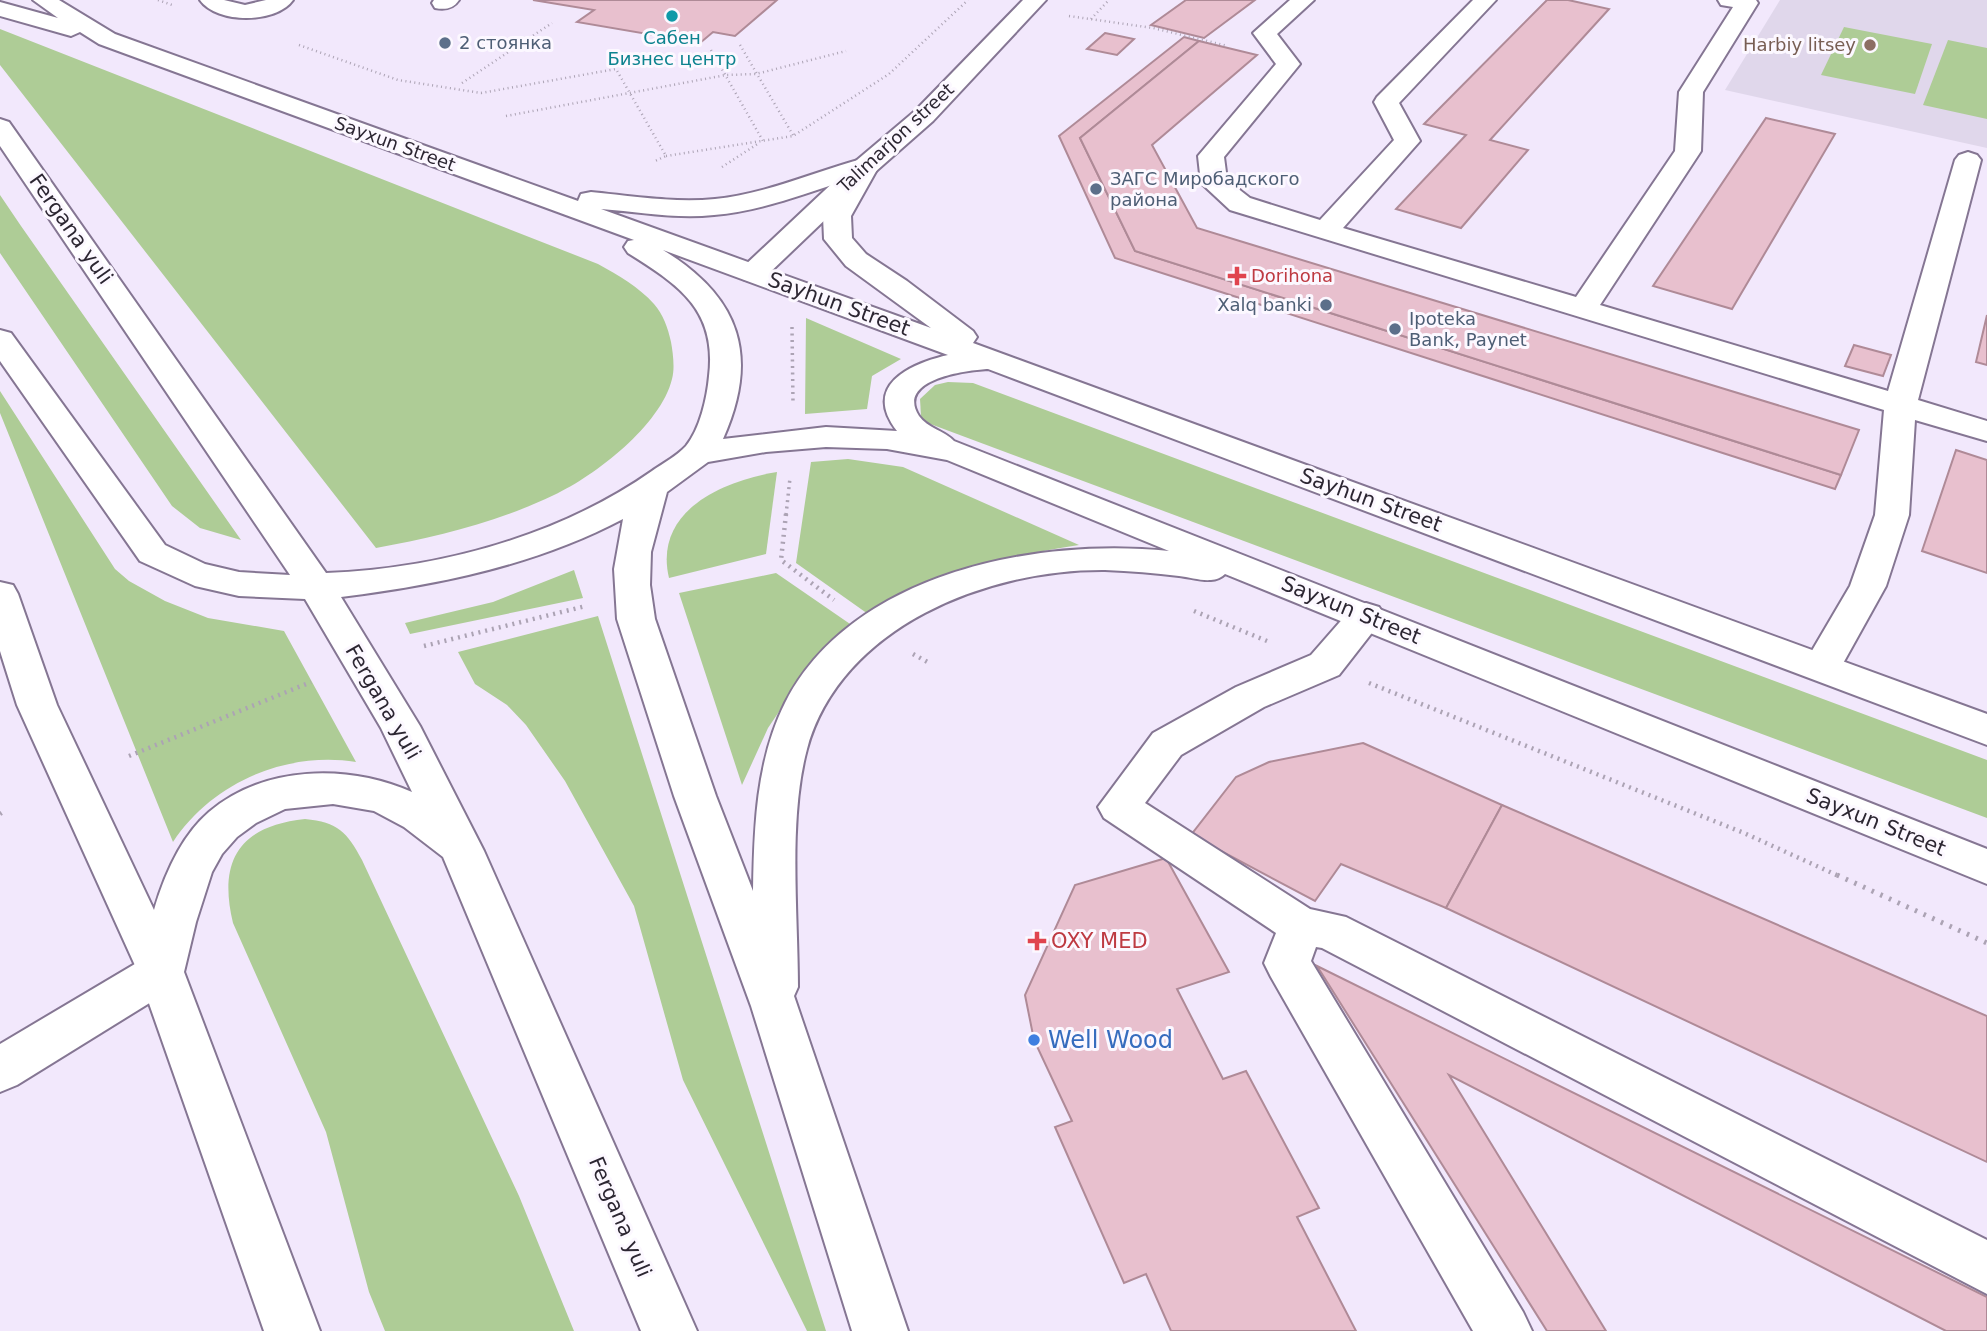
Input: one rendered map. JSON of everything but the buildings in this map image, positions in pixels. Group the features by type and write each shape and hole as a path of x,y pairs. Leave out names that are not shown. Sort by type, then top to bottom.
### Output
{"main road":[{"name":"Sayxun Street","path":"44,0 107,39 753,273"},
{"path":"211,0 222,9 242,11 271,8 282,0"},
{"path":"1303,0 1264,33 1288,64 1211,156 1214,183 1240,204 1987,431"},
{"path":"1325,231 1406,141 1386,102 1485,0"},
{"path":"1584,307 1688,150 1691,92 1741,1"},
{"name":"Talimarjon street","path":"753,273 866,166 924,116 1030,5"},
{"path":"0,9 107,39"},
{"name":"Fergana yuli","path":"0,127 316,586 400,726 462,851 669,1331"},
{"path":"1822,666 1868,586 1889,524 1900,405 1968,160"},
{"path":"540,196 684,208 714,207 741,203 866,166"},
{"path":"866,166 837,216 838,239 856,261 897,287 992,360"},
{"path":"0,339 155,556 190,571 230,582 272,586 316,586 383,579 475,562 528,546 587,523 651,488 698,454 721,395 727,360 725,337 718,315 703,295 682,276 638,247 540,196"},
{"path":"725,337 753,273"},
{"name":"Sayhun Street","path":"753,273 1822,666 1987,730"},
{"path":"956,452 929,440 906,424 900,410 900,400 909,384 925,372 949,364 992,360"},
{"name":"Sayxun Street","path":"698,454 771,440 845,435 883,437 956,452 1987,867"},
{"path":"651,488 634,540 630,596 695,796 774,1006 880,1331"},
{"path":"774,1006 777,850 780,797 787,748 819,684 842,654 871,627 944,590 1002,573 1084,559 1138,560 1210,568 1281,582"},
{"path":"0,594 37,705 161,972 292,1331"},
{"path":"1366,616 1325,665 1251,697 1167,744 1119,807 1301,926 1330,930 1987,1268"},
{"path":"0,1070 161,972 183,891 193,865 208,840 226,822 273,797 302,790 330,789 378,796 422,818 462,851"},
{"path":"1301,926 1287,963 1504,1331"}],"path":[{"path":"655,162 666,156 793,136 890,74 968,0"},
{"path":"1091,19 1110,0"},
{"path":"1030,5 1091,19 1153,28 1233,47 1264,33"},
{"path":"462,83 552,23"},
{"path":"299,45 398,80 481,93 616,69 666,156"},
{"path":"740,46 793,136"},
{"path":"711,50 763,141"},
{"path":"506,116 726,75 756,74 846,51"},
{"path":"719,169 763,141"},
{"path":"791,321 793,407"},
{"path":"790,469 781,560 844,607"},
{"path":"424,646 630,596"},
{"path":"1193,610 1744,832 1987,943"},
{"path":"130,756 311,682"}],"shaded area":[{"name":"Harbiy litsey","path":"1780,0 1987,0 1987,148 1725,90"}],"green space":[{"path":"1844,27 1932,44 1915,94 1821,75"},
{"path":"0,29 598,264 621,277 654,304 663,317 670,337 673,375 655,414 641,431 606,462 554,495 489,521 444,534 376,548 0,65"},
{"path":"1948,40 1987,48 1987,119 1923,105"},
{"path":"0,195 241,540 200,528 172,506 0,253"},
{"path":"806,318 901,359 872,376 867,409 805,414"},
{"path":"948,382 973,383 1987,760 1987,818 925,422 921,416 920,399 935,385"},
{"path":"0,391 115,569 129,581 165,601 208,618 284,631 356,762 303,762 277,767 253,776 208,803 189,821 173,842 0,413"},
{"path":"848,459 903,467 1079,545 1017,556 955,572 916,587 868,614 796,563 811,462"},
{"path":"777,472 766,554 669,578 667,554 672,534 682,517 697,503 715,492 756,476"},
{"path":"574,570 583,598 410,634 405,623 493,602"},
{"path":"776,573 853,626 805,673 768,728 742,785 679,593"},
{"path":"598,616 826,1331 807,1331 683,1080 634,906 565,781 526,725 507,705 475,684 458,652"},
{"path":"305,819 326,823 340,830 362,860 519,1196 574,1331 385,1331 369,1292 326,1132 233,923 229,901 232,865 239,850 249,839 264,829"}],"place":[{"name":"Сабен Бизнес центр","path":"672,16"},
{"name":"2 стоянка","path":"445,43"},
{"name":"Harbiy litsey","path":"1870,45"},
{"name":"ЗАГС Миробадского района","path":"1096,189"},
{"name":"Dorihona","path":"1237,276"},
{"name":"Xalq banki","path":"1326,305"},
{"name":"Ipoteka Bank, Paynet","path":"1395,329"},
{"name":"OXY MED","path":"1037,941"},
{"name":"Well Wood","path":"1034,1040"}]}
